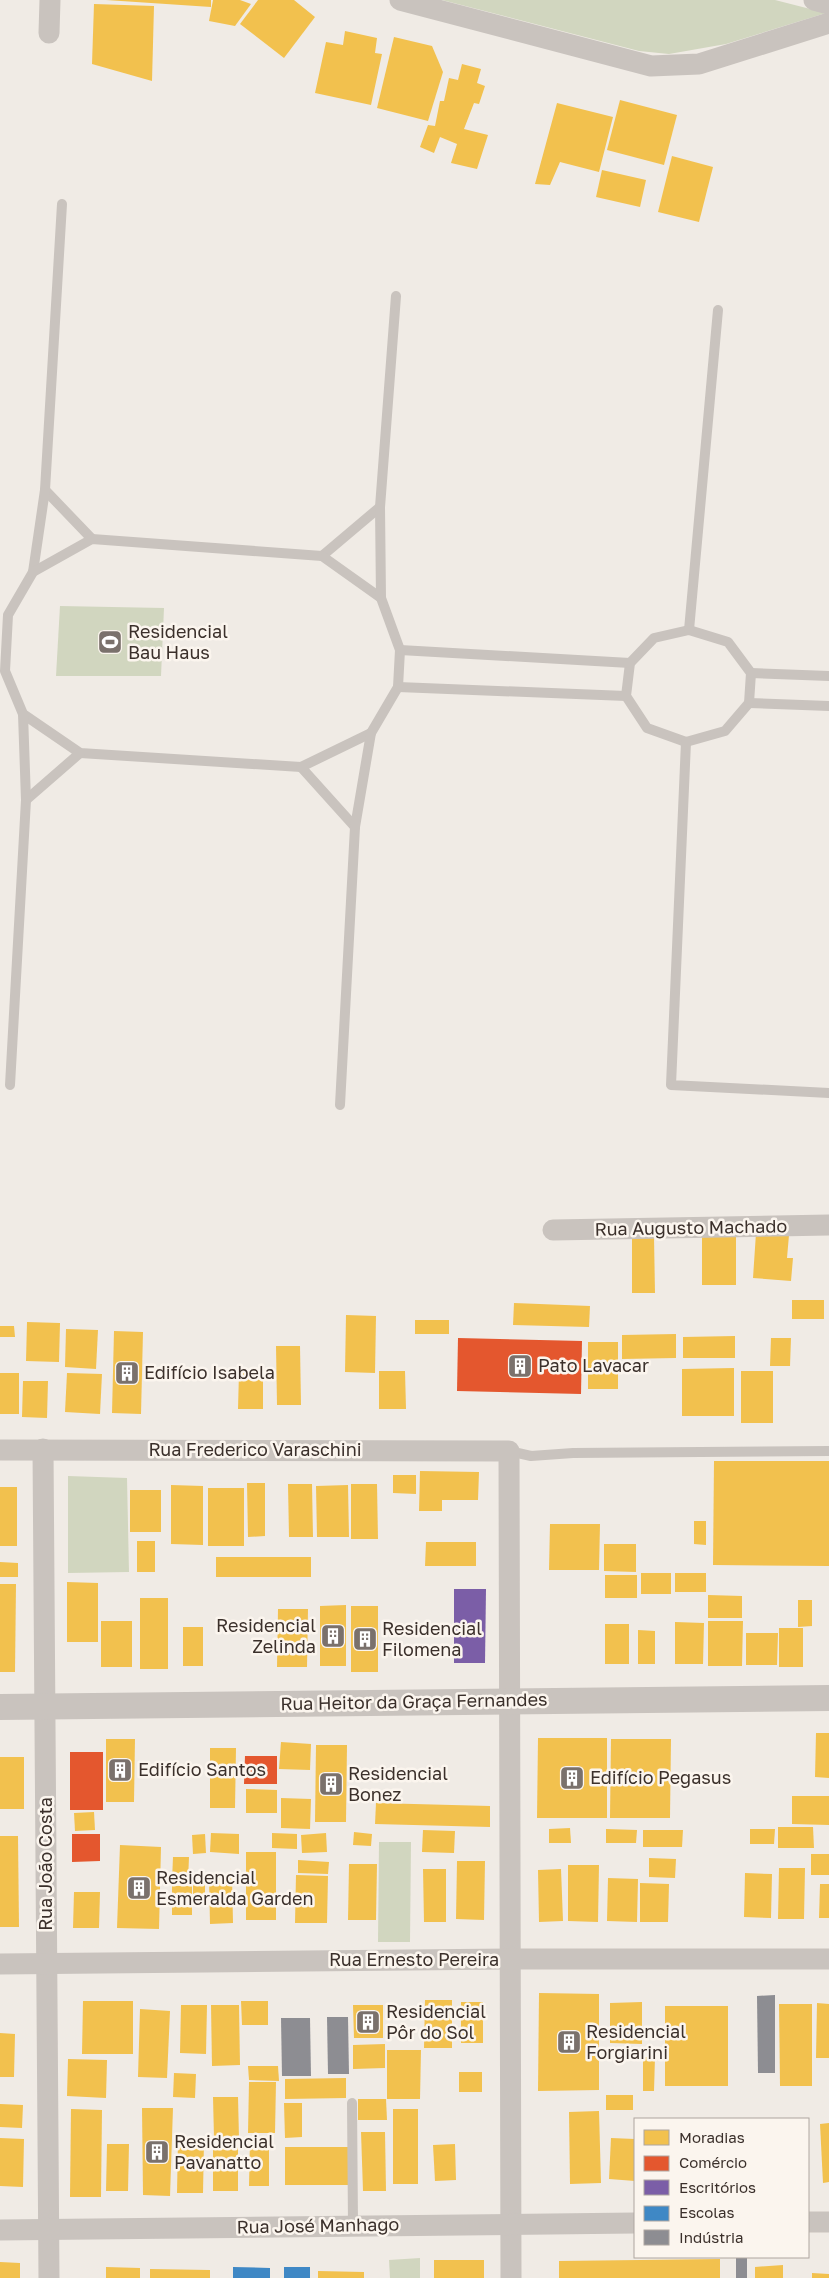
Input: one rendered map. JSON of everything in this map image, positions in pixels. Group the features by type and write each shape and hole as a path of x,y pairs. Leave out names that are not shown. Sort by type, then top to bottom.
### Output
{"street":[{"path":"49,33 50,0"},
{"path":"400,0 651,66 699,64 829,23"},
{"path":"814,0 829,4"},
{"name":"Rua Augusto Machado","path":"553,1230 829,1226"},
{"name":"Rua Frederico Varaschini","path":"0,1450 509,1451"},
{"name":"Rua João Costa","path":"43,1450 49,2278"},
{"path":"509,1451 511,2278"},
{"name":"Rua Heitor da Graça Fernandes","path":"0,1707 829,1698"},
{"name":"Rua Ernesto Pereira","path":"0,1964 510,1959 829,1959"},
{"path":"809,2222 829,2222"},
{"name":"Rua José Manhago","path":"0,2230 634,2223"}],"lane":[{"path":"10,1085 26,800 24,714 6,671 8,615 33,572 45,490 62,204"},
{"path":"340,1105 355,827 371,733 398,686 400,650 382,598 380,507 396,296"},
{"path":"689,630 718,310"},
{"path":"45,490 92,539"},
{"path":"322,556 380,507"},
{"path":"33,572 92,539 322,556 382,598"},
{"path":"689,630 728,642 751,673 749,703 725,731 686,742 647,728 626,696 630,663 654,638 689,630"},
{"path":"400,650 630,663"},
{"path":"751,673 829,676"},
{"path":"398,686 626,696"},
{"path":"749,703 829,706"},
{"path":"24,714 80,753 301,767 371,733"},
{"path":"686,742 671,1085 829,1093"},
{"path":"26,800 80,753"},
{"path":"301,767 355,827"},
{"path":"509,1451 531,1456 573,1453 829,1451"},
{"path":"352,2103 354,2225"}],"green space":[{"path":"442,0 775,0 826,13 726,44 669,54 639,51"},
{"name":"Residencial Bau Haus","path":"60,606 164,608 161,676 56,676"},
{"path":"68,1476 127,1478 129,1572 68,1573"},
{"path":"379,1842 411,1842 410,1942 378,1942"},
{"path":"420,2258 420,2278 390,2278 389,2260"}],"building: Moradias":[{"path":"106,0 211,0 211,7"},
{"path":"213,0 240,0 251,4 235,26 209,21"},
{"path":"258,0 294,0 315,17 284,58 240,24"},
{"path":"94,4 154,6 152,81 92,64"},
{"path":"345,31 377,38 375,53 382,54 371,105 315,93 326,42 343,45"},
{"path":"394,37 432,46 443,72 428,121 377,108"},
{"path":"462,64 481,69 477,83 485,86 479,104 474,103 464,129 488,135 477,169 451,163 457,144 440,137 434,153 420,147 428,125 435,126 440,101 444,101 449,78 458,80"},
{"path":"620,100 677,115 664,165 607,150"},
{"path":"557,103 613,117 599,172 560,162 550,185 535,184"},
{"path":"672,156 713,167 699,222 658,212"},
{"path":"602,170 646,180 640,207 596,197"},
{"path":"756,1233 789,1235 787,1258 793,1258 791,1281 753,1278"},
{"path":"702,1236 736,1236 736,1285 702,1285"},
{"path":"632,1237 654,1237 655,1293 632,1293"},
{"path":"792,1300 824,1300 824,1319 792,1319"},
{"path":"514,1303 590,1306 589,1327 513,1325"},
{"path":"346,1315 376,1316 375,1373 345,1372"},
{"path":"415,1320 449,1320 449,1334 415,1334"},
{"path":"27,1322 60,1323 59,1362 26,1361"},
{"path":"0,1326 14,1326 15,1337 0,1337"},
{"path":"66,1329 98,1330 96,1369 65,1367"},
{"name":"Edifício Isabela","path":"114,1331 143,1332 141,1414 112,1413"},
{"path":"676,1334 676,1358 622,1359 622,1335"},
{"path":"735,1336 735,1358 683,1358 683,1337"},
{"path":"771,1338 791,1338 790,1366 770,1366"},
{"path":"588,1342 618,1342 618,1389 588,1389"},
{"path":"276,1346 300,1346 301,1405 277,1405"},
{"path":"734,1368 734,1416 682,1416 682,1369"},
{"path":"379,1371 405,1371 406,1409 379,1409"},
{"path":"741,1371 773,1371 773,1423 741,1423"},
{"path":"239,1372 263,1373 263,1409 238,1409"},
{"path":"0,1373 19,1373 19,1414 0,1414"},
{"path":"67,1373 102,1374 100,1414 65,1412"},
{"path":"23,1381 48,1381 47,1418 22,1417"},
{"path":"714,1461 829,1461 829,1566 713,1565"},
{"path":"420,1471 479,1472 478,1500 442,1500 442,1511 419,1511"},
{"path":"393,1475 416,1475 416,1494 393,1493"},
{"path":"247,1483 265,1483 265,1536 248,1537"},
{"path":"288,1484 312,1484 313,1537 289,1537"},
{"path":"351,1484 377,1484 378,1539 351,1539"},
{"path":"171,1485 203,1486 203,1545 171,1544"},
{"path":"348,1485 349,1537 317,1537 316,1486"},
{"path":"0,1487 17,1487 17,1546 0,1546"},
{"path":"208,1488 244,1488 244,1546 208,1546"},
{"path":"130,1490 161,1490 161,1532 130,1532"},
{"path":"694,1521 706,1521 706,1545 694,1544"},
{"path":"550,1524 600,1524 599,1570 549,1570"},
{"path":"137,1541 155,1541 155,1572 137,1572"},
{"path":"426,1542 476,1542 476,1566 425,1566"},
{"path":"604,1544 636,1544 636,1572 604,1571"},
{"path":"216,1557 311,1557 311,1577 216,1577"},
{"path":"0,1562 18,1563 18,1577 0,1577"},
{"path":"641,1573 671,1573 671,1594 641,1594"},
{"path":"675,1573 706,1573 706,1592 675,1592"},
{"path":"605,1575 637,1575 637,1598 605,1598"},
{"path":"67,1582 98,1583 98,1642 67,1642"},
{"path":"0,1584 16,1584 15,1672 0,1672"},
{"path":"708,1595 742,1596 742,1618 708,1618"},
{"path":"140,1598 168,1598 168,1669 140,1669"},
{"path":"798,1600 812,1600 812,1626 798,1627"},
{"name":"Residencial Zelinda","path":"346,1605 346,1666 320,1666 320,1606"},
{"name":"Residencial Filomena","path":"351,1606 378,1606 378,1672 351,1672"},
{"path":"278,1609 308,1609 307,1667 277,1667"},
{"path":"101,1621 132,1621 132,1667 101,1667"},
{"path":"708,1621 743,1621 742,1666 708,1666"},
{"path":"675,1622 704,1623 703,1664 675,1664"},
{"path":"605,1624 629,1624 629,1664 605,1664"},
{"path":"183,1627 203,1627 203,1666 183,1666"},
{"path":"779,1628 803,1628 803,1667 779,1667"},
{"path":"638,1630 655,1631 655,1664 638,1664"},
{"path":"746,1633 778,1633 777,1665 746,1665"},
{"path":"816,1733 829,1733 829,1778 815,1777"},
{"name":"Edifício Pegasus","path":"538,1738 607,1738 607,1818 537,1818"},
{"name":"Edifício Santos","path":"106,1739 135,1739 134,1802 106,1802"},
{"path":"611,1739 671,1739 670,1818 610,1818"},
{"path":"281,1742 311,1744 310,1770 279,1769"},
{"name":"Residencial Bonez","path":"316,1745 347,1745 346,1822 315,1822"},
{"path":"210,1748 236,1748 235,1808 210,1808"},
{"path":"0,1757 24,1757 24,1809 0,1809"},
{"path":"246,1789 277,1790 277,1813 246,1813"},
{"path":"792,1796 829,1796 829,1825 792,1824"},
{"path":"281,1798 311,1799 310,1829 281,1828"},
{"path":"376,1803 490,1806 490,1827 375,1824"},
{"path":"94,1812 95,1830 75,1831 74,1813"},
{"path":"778,1827 813,1827 814,1848 778,1848"},
{"path":"570,1828 571,1843 549,1843 549,1829"},
{"path":"606,1829 637,1830 636,1843 606,1843"},
{"path":"750,1829 775,1829 774,1844 750,1844"},
{"path":"423,1830 455,1831 454,1853 422,1852"},
{"path":"643,1830 683,1830 682,1847 643,1847"},
{"path":"354,1832 372,1834 371,1846 353,1845"},
{"path":"211,1833 239,1834 239,1854 210,1852"},
{"path":"272,1833 297,1834 297,1849 272,1848"},
{"path":"326,1833 327,1852 302,1853 301,1835"},
{"path":"205,1834 206,1853 193,1854 192,1835"},
{"path":"0,1836 18,1836 19,1927 0,1927"},
{"name":"Residencial Esmeralda Garden","path":"120,1845 161,1847 159,1929 117,1928"},
{"path":"246,1852 276,1852 276,1920 246,1920"},
{"path":"811,1854 829,1854 829,1875 811,1875"},
{"path":"173,1857 189,1857 188,1881 172,1881"},
{"path":"649,1858 676,1859 675,1878 649,1877"},
{"path":"298,1860 329,1862 328,1874 298,1873"},
{"path":"457,1861 485,1861 484,1920 456,1919"},
{"path":"349,1864 377,1864 376,1920 348,1920"},
{"path":"568,1865 599,1865 598,1922 568,1921"},
{"path":"779,1868 805,1868 804,1919 778,1919"},
{"path":"423,1869 446,1869 446,1922 424,1922"},
{"path":"561,1869 563,1921 539,1922 538,1870"},
{"path":"745,1873 772,1874 771,1918 744,1917"},
{"path":"296,1875 328,1876 327,1923 295,1923"},
{"path":"232,1876 233,1923 210,1924 209,1877"},
{"path":"608,1878 638,1879 637,1922 607,1921"},
{"path":"193,1882 205,1882 205,1900 193,1900"},
{"path":"640,1883 669,1884 668,1922 640,1922"},
{"path":"820,1884 829,1884 829,1918 819,1918"},
{"path":"172,1886 192,1886 192,1915 172,1915"},
{"path":"74,1892 100,1892 99,1928 73,1928"},
{"name":"Residencial Forgiarini","path":"539,1993 599,1994 599,2090 538,2091"},
{"path":"425,2000 452,2000 452,2048 424,2048"},
{"path":"83,2001 133,2001 133,2054 82,2054"},
{"path":"241,2001 268,2001 268,2025 242,2025"},
{"path":"461,2002 483,2002 483,2043 461,2043"},
{"path":"642,2002 642,2044 610,2043 610,2003"},
{"path":"817,2003 829,2004 829,2058 816,2058"},
{"path":"779,2004 812,2004 812,2086 780,2086"},
{"path":"181,2005 207,2005 206,2054 180,2053"},
{"path":"211,2005 239,2005 240,2065 212,2066"},
{"name":"Residencial Pôr do Sol","path":"353,2005 383,2005 383,2038 354,2038"},
{"path":"665,2006 728,2006 728,2086 665,2086"},
{"path":"140,2009 170,2011 167,2078 138,2077"},
{"path":"0,2033 15,2034 14,2077 0,2077"},
{"name":"Residencial Pôr do Sol","path":"385,2044 385,2068 353,2069 353,2045"},
{"path":"387,2050 421,2050 420,2099 387,2099"},
{"path":"643,2057 655,2057 654,2091 643,2091"},
{"path":"68,2059 107,2060 106,2098 67,2096"},
{"path":"248,2066 278,2066 279,2081 249,2080"},
{"path":"459,2072 482,2072 482,2092 459,2092"},
{"path":"174,2073 196,2074 195,2098 173,2097"},
{"path":"346,2078 346,2098 285,2099 285,2079"},
{"path":"249,2082 276,2082 275,2133 248,2133"},
{"path":"606,2095 633,2095 633,2110 606,2110"},
{"path":"213,2097 238,2097 239,2138 214,2138"},
{"path":"358,2099 386,2099 387,2120 358,2120"},
{"path":"284,2103 302,2103 302,2137 285,2138"},
{"path":"0,2104 23,2105 22,2128 0,2127"},
{"name":"Residencial Pavanatto","path":"142,2108 173,2108 170,2196 143,2195"},
{"path":"71,2109 102,2110 101,2197 70,2197"},
{"path":"393,2109 418,2109 418,2184 393,2184"},
{"path":"599,2111 601,2183 570,2184 569,2112"},
{"path":"829,2123 829,2182 823,2183 820,2124"},
{"path":"361,2132 385,2132 386,2191 363,2191"},
{"path":"0,2138 24,2139 23,2187 0,2186"},
{"path":"611,2138 634,2139 634,2181 609,2179"},
{"path":"178,2140 204,2141 203,2193 177,2193"},
{"path":"250,2140 269,2140 269,2186 249,2186"},
{"path":"107,2144 129,2144 128,2191 106,2191"},
{"path":"455,2144 456,2180 435,2181 433,2145"},
{"path":"213,2147 238,2147 238,2191 213,2191"},
{"path":"285,2147 350,2147 350,2185 285,2185"},
{"path":"720,2259 720,2278 559,2278 559,2261"},
{"path":"434,2260 484,2260 484,2278 434,2278"},
{"path":"0,2262 20,2263 20,2278 0,2278"},
{"path":"783,2265 783,2278 755,2278 755,2267"},
{"path":"106,2267 140,2268 140,2278 106,2278"},
{"path":"150,2269 210,2270 210,2278 150,2278"},
{"path":"318,2271 364,2272 364,2278 318,2278"},
{"path":"812,2273 829,2274 829,2278 812,2278"}],"building: Comércio":[{"name":"Pato Lavacar","path":"458,1338 582,1341 581,1394 457,1391"},
{"path":"70,1752 103,1752 103,1810 70,1810"},
{"path":"245,1756 277,1756 277,1784 244,1784"},
{"path":"72,1834 100,1834 100,1861 72,1862"}],"building: Escritórios":[{"path":"454,1589 486,1589 485,1663 454,1663"}],"building: Escolas":[{"path":"233,2267 270,2268 270,2278 233,2278"},
{"path":"284,2267 310,2267 310,2278 284,2278"}],"building: Indústria":[{"path":"775,1995 775,2073 758,2073 757,1996"},
{"path":"327,2017 348,2017 349,2074 328,2074"},
{"path":"281,2018 310,2018 311,2076 282,2076"},
{"path":"736,2258 747,2258 747,2278 736,2278"}],"place":[{"name":"Residencial Bau Haus","path":"110,642"},
{"name":"Pato Lavacar","path":"520,1366"},
{"name":"Edifício Isabela","path":"127,1373"},
{"name":"Residencial Zelinda","path":"333,1636"},
{"name":"Residencial Filomena","path":"365,1639"},
{"name":"Edifício Santos","path":"120,1770"},
{"name":"Edifício Pegasus","path":"572,1778"},
{"name":"Residencial Bonez","path":"331,1784"},
{"name":"Residencial Esmeralda Garden","path":"139,1888"},
{"name":"Residencial Pôr do Sol","path":"368,2022"},
{"name":"Residencial Forgiarini","path":"569,2042"},
{"name":"Residencial Pavanatto","path":"157,2152"}]}
